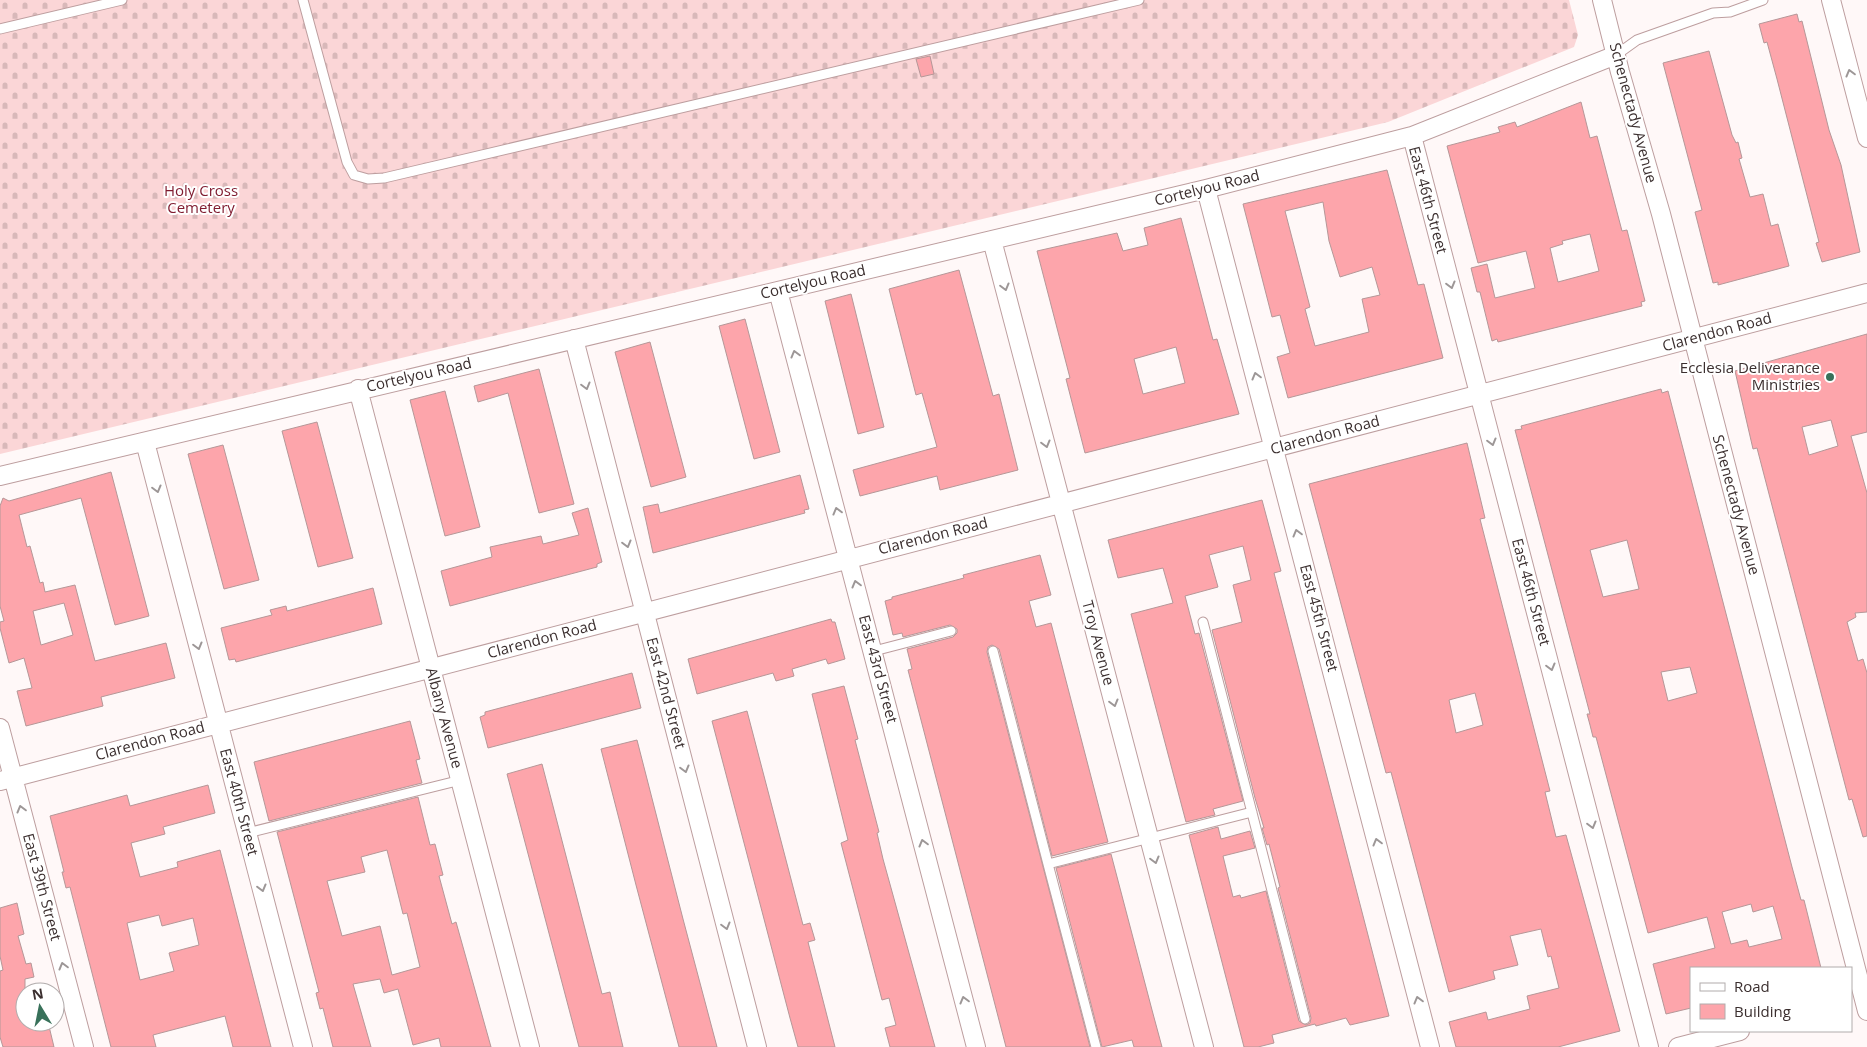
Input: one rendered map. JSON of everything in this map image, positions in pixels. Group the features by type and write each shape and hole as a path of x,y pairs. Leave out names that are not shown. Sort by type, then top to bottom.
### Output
{"street":[{"name":"Schenectady Avenue","path":"1602,0 1661,214 1862,1002"},
{"path":"1831,0 1863,107 1867,138"},
{"name":"Cortelyou Road","path":"0,476 358,389 1206,189 1412,136 1616,55"},
{"name":"East 46th Street","path":"1412,136 1649,1047"},
{"name":"East 45th Street","path":"1206,189 1430,1047"},
{"name":"Troy Avenue","path":"992,240 1204,1047"},
{"name":"East 43rd Street","path":"778,291 850,558 976,1047"},
{"name":"Clarendon Road","path":"6,779 1867,293"},
{"name":"East 42nd Street","path":"574,339 757,1047"},
{"name":"Albany Avenue","path":"358,389 530,1047"},
{"name":"East 40th Street","path":"145,442 303,1047"},
{"name":"East 39th Street","path":"0,728 6,779 84,1047"},
{"path":"1678,1047 1736,1032"}],"lane":[{"path":"0,29 122,0"},
{"path":"303,0 347,162 354,175 368,180 384,178 1139,0"},
{"path":"1616,55 1637,40 1713,13 1730,12 1763,0"},
{"path":"1203,622 1305,1019"},
{"path":"874,651 951,631"},
{"path":"993,651 1096,1047"},
{"path":"248,833 460,780"},
{"path":"1048,864 1252,812"}],"green space":[{"name":"Holy Cross Cemetery","path":"0,0 1569,0 1578,35 1574,47 1388,122 0,454"}],"building":[{"path":"1797,14 1799,22 1802,21 1829,130 1841,165 1860,252 1822,262 1816,243 1819,242 1777,79 1767,42 1764,43 1759,24"},
{"path":"1709,51 1732,135 1736,143 1738,142 1742,158 1739,159 1750,197 1763,194 1771,226 1778,224 1789,266 1718,285 1718,282 1713,283 1695,212 1702,210 1663,63"},
{"path":"930,56 934,74 921,77 916,59"},
{"path":"1581,102 1590,138 1597,136 1622,231 1627,230 1645,301 1641,302 1642,306 1498,342 1497,339 1492,341 1480,292 1477,292 1471,268 1487,264 1495,298 1535,288 1526,251 1478,263 1447,146 1500,132 1498,127 1515,122 1517,127","holes":["1590,234 1599,271 1558,282 1550,248 1563,244 1562,241"]},
{"path":"1387,170 1418,285 1424,284 1443,358 1288,398 1277,357 1290,353 1280,315 1272,317 1243,204","holes":["1323,202 1329,241 1340,277 1372,267 1380,295 1362,299 1369,332 1315,346 1305,309 1310,307 1285,211"]},
{"path":"1181,218 1213,340 1217,339 1239,414 1085,453 1066,379 1070,378 1037,251 1117,233 1123,251 1148,245 1144,228","holes":["1176,347 1185,383 1143,394 1134,359"]},
{"path":"959,270 993,396 999,394 1018,470 940,490 937,476 860,496 853,470 937,447 922,393 916,395 889,289"},
{"path":"851,294 884,427 858,434 825,301"},
{"path":"745,319 780,452 754,459 719,326"},
{"path":"1867,334 1867,432 1851,436 1867,493 1867,612 1855,613 1856,617 1847,622 1858,661 1863,659 1867,673 1867,836 1863,837 1852,799 1849,800 1757,448 1753,449 1735,371","holes":["1831,420 1838,446 1809,455 1802,427"]},
{"path":"650,342 686,477 651,487 615,352"},
{"path":"539,369 574,504 539,513 508,393 478,402 474,386"},
{"path":"1661,389 1662,393 1668,391 1792,867 1801,900 1804,900 1821,967 1690,967 1690,1008 1666,1014 1653,964 1715,948 1707,917 1648,933 1596,737 1593,737 1587,714 1590,714 1515,430 1522,429 1521,426","holes":["1627,540 1639,589 1603,597 1590,550","1690,667 1697,693 1668,701 1661,672","1751,904 1753,912 1773,906 1782,939 1749,947 1747,940 1731,944 1722,912"]},
{"path":"445,391 480,527 445,536 410,400"},
{"path":"317,422 353,558 318,567 282,431"},
{"path":"1467,443 1485,518 1480,519 1550,791 1545,792 1556,837 1566,835 1620,1031 1558,1047 1456,1047 1449,1022 1486,1012 1488,1020 1530,1009 1527,996 1559,988 1551,956 1548,957 1541,929 1510,936 1518,965 1493,971 1495,979 1449,992 1391,772 1386,773 1309,484","holes":["1475,693 1483,725 1456,733 1449,700"]},
{"path":"223,445 259,580 224,589 188,454"},
{"path":"111,472 149,616 115,625 81,498 19,515 27,547 30,546 40,583 43,582 45,592 75,585 95,661 166,643 175,678 101,697 103,706 26,726 17,691 32,688 24,658 9,663 0,628 0,622 4,621 0,606 0,506 3,498 9,501","holes":["64,603 73,635 41,645 33,611"]},
{"path":"800,475 809,509 804,510 805,513 653,553 643,507 658,504 660,513"},
{"path":"1262,500 1281,571 1274,573 1389,1016 1350,1025 1346,1018 1316,1026 1315,1024 1272,1035 1274,1043 1258,1047 1244,1047 1189,835 1218,827 1221,839 1250,831 1255,848 1223,856 1233,897 1240,895 1241,898 1266,891 1299,1021 1306,1025 1310,1023 1311,1018 1278,888 1280,887 1269,844 1267,845 1262,828 1264,828 1212,630 1242,622 1233,585 1251,580 1243,546 1209,555 1218,587 1185,596 1195,634 1199,633 1243,801 1213,809 1215,815 1186,822 1131,614 1173,603 1163,568 1118,578 1108,540"},
{"path":"588,508 602,562 597,564 597,567 450,606 441,571 492,557 490,547 541,536 543,544 579,535 572,513"},
{"path":"1040,555 1051,595 1029,601 1036,627 1051,623 1108,842 1052,856 999,649 992,645 988,647 987,652 1090,1047 1006,1047 908,670 912,669 907,649 953,637 957,633 957,629 950,625 903,637 902,633 893,635 885,601 892,599 892,597 964,578 963,575"},
{"path":"373,588 382,624 236,662 235,659 229,660 221,628 272,615 270,610 286,606 287,611"},
{"path":"831,619 832,622 835,622 845,659 828,664 826,659 792,669 794,676 776,681 773,673 697,694 688,659"},
{"path":"632,673 641,708 488,748 480,717 485,715 485,712"},
{"path":"844,686 858,739 855,740 879,832 877,833 883,859 935,1047 890,1047 885,1028 896,1025 889,998 882,1000 841,843 848,840 812,694"},
{"path":"747,711 803,925 810,923 815,940 808,942 835,1047 798,1047 712,721"},
{"path":"410,721 420,759 416,760 422,783 269,821 254,762"},
{"path":"637,740 717,1047 679,1047 636,885 601,749"},
{"path":"542,764 602,994 610,992 623,1047 579,1047 507,774"},
{"path":"208,785 215,813 163,827 165,834 131,843 140,877 178,867 177,862 220,850 271,1047 233,1047 225,1016 153,1035 156,1047 111,1047 70,887 66,888 62,872 64,872 50,816 127,795 130,806","holes":["159,915 162,926 193,918 199,945 169,953 174,971 140,980 127,923"]},
{"path":"418,797 430,845 435,844 443,875 439,876 452,924 456,922 491,1047 441,1047 439,1038 413,1045 398,989 384,993 380,979 353,984 371,1047 333,1047 323,1008 320,1009 316,993 319,992 277,832","holes":["387,850 403,914 407,913 420,967 392,975 380,926 342,936 327,881 365,872 361,857"]},
{"path":"1111,854 1162,1047 1134,1047 1132,1040 1102,1047 1056,868"},
{"path":"17,903 24,934 18,936 26,964 31,963 34,977 25,979 25,982 15,982 15,1032 50,1032 54,1047 3,1047 0,1037 0,971 3,970 0,956 0,908"}],"place":[{"name":"Ecclesia Deliverance Ministries","path":"1830,377"}]}
